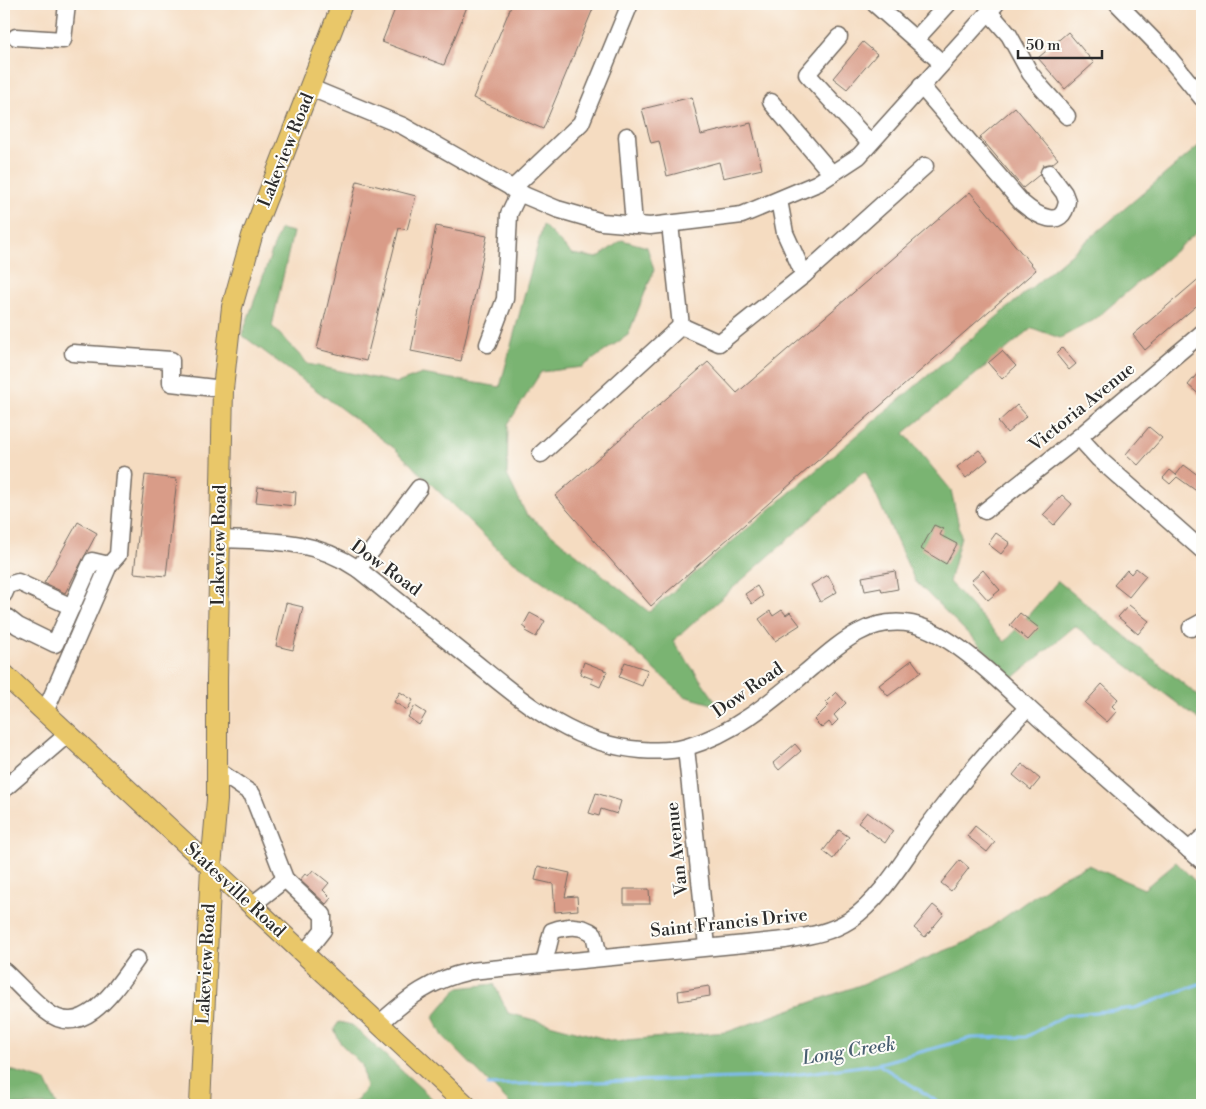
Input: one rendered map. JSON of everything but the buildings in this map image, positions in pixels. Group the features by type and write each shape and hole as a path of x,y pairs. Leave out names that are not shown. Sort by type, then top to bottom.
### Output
{"main road":[{"name":"Lakeview Road","path":"200,1105 211,867 217,800 223,388 232,307 252,236 342,4"},
{"name":"Statesville Road","path":"4,674 466,1105"}],"street":[{"path":"16,37 63,40 67,4"},
{"path":"488,344 505,299 509,214 516,191 580,123 630,4"},
{"path":"875,4 942,63"},
{"path":"916,39 948,4"},
{"path":"1118,4 1162,49 1202,98"},
{"path":"311,88 403,126 516,191 557,209 593,220 650,226 742,215 818,183 859,156 992,8 1030,73 1067,116"},
{"path":"840,37 807,74 870,143"},
{"path":"921,86 1022,203 1036,215 1048,219 1057,218 1062,213 1067,201 1064,193 1049,173"},
{"path":"771,102 832,174"},
{"path":"627,136 634,224"},
{"path":"681,326 719,343 804,275 925,166"},
{"path":"779,200 785,233 804,275"},
{"path":"670,224 681,326"},
{"path":"540,454 681,326"},
{"name":"Victoria Avenue","path":"985,511 1079,437 1202,333"},
{"path":"74,353 171,360 171,383 223,388"},
{"path":"1079,437 1098,459 1202,550"},
{"path":"45,712 109,565 118,555 124,475"},
{"path":"358,569 419,488"},
{"name":"Dow Road","path":"220,539 265,541 312,546 326,550 358,569 526,702 573,733 594,742 629,749 686,748 725,732 746,720 847,638 859,631 884,623 910,624 925,628 940,635 1198,854"},
{"path":"4,615 18,626 56,644 92,561 109,565"},
{"path":"4,594 8,585 18,582 72,607"},
{"name":"Saint Francis Drive","path":"379,1024 407,999 436,981 470,972 707,946 785,940 840,927 852,919 874,898 969,773 1027,708"},
{"path":"4,789 68,734"},
{"name":"Van Avenue","path":"686,748 707,946"},
{"path":"217,770 252,794 285,879 323,915 323,930 304,954"},
{"path":"1198,854 1202,838"},
{"path":"252,905 285,879"},
{"path":"544,963 552,931 577,926 586,928 594,934 599,957"},
{"path":"4,971 47,1012 65,1022 82,1019 107,999 137,959"}],"green space":[{"path":"1202,143 1202,228 1094,320 1060,338 1032,328 904,433 951,490 961,536 949,582 1005,642 1058,581 1202,699 1202,722 1075,626 1013,678 915,581 865,471 673,641 719,706 684,696 603,623 504,555 394,448 242,335 280,229 293,232 272,326 308,364 397,383 422,374 500,387 543,225 572,254 597,258 622,240 647,247 654,270 628,335 582,367 541,372 508,424 507,475 526,514 649,612"},
{"path":"1176,862 1202,888 1202,1105 511,1105 443,1036 433,1017 458,988 494,984 508,1013 613,1041 727,1032 860,985 974,939 1058,879 1088,865 1144,889"},
{"path":"339,1022 352,1025 439,1105 344,1105 355,1102 366,1088 362,1065 341,1044 334,1029"},
{"path":"4,1068 46,1081 57,1105 4,1105"}],"waterway":[{"name":"Long Creek","path":"488,1085 776,1077 877,1064 971,1038 1026,1037 1066,1015 1135,1008 1202,983"},
{"path":"878,1064 943,1105"},
{"name":"Long Creek","path":"402,1105 406,1104"}]}
